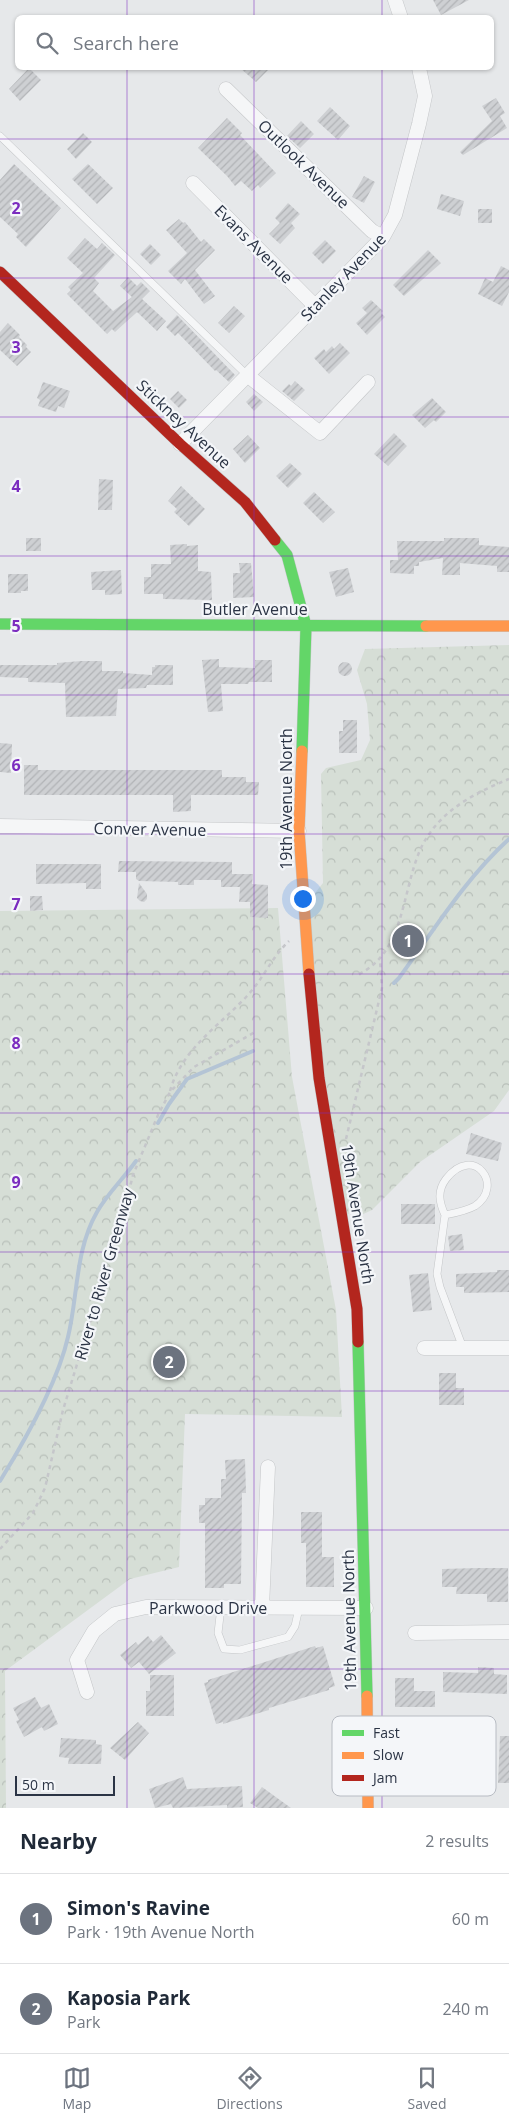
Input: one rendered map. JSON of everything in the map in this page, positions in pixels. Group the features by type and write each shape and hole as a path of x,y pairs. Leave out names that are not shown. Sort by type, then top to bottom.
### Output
{"street":[{"path":"395,0 400,15"},
{"name":"Stanley Avenue","path":"180,444 383,237 396,215 421,115 425,96 419,70"},
{"name":"Outlook Avenue","path":"226,89 372,231 383,237"},
{"name":"Evans Avenue","path":"193,183 315,306"},
{"name":"Stickney Avenue","path":"0,272 180,444 246,502 287,555 306,626"},
{"path":"247,376 320,433 368,382"},
{"name":"Butler Avenue","path":"0,624 509,626"},
{"name":"19th Avenue North","path":"306,626 299,831 304,926 320,1078 357,1308 366,1608 367,1716"},
{"name":"Conver Avenue","path":"0,826 299,831"},
{"path":"424,1348 509,1348"},
{"path":"262,1608 268,1467"},
{"name":"Parkwood Drive","path":"87,1692 77,1660 94,1631 115,1614 146,1607 366,1608"},
{"path":"415,1633 509,1632"}],"lane":[{"path":"0,136 247,376"},
{"path":"445,1215 469,1208 481,1200 487,1184 484,1171 471,1166 457,1168 443,1183 439,1196 445,1215 437,1274 463,1348"},
{"path":"220,1607 218,1633 224,1648 240,1650 288,1637 294,1626 299,1608"}],"path":[{"path":"359,974 370,969 380,960 396,930 411,874 419,853 431,833 461,803 487,788 509,779"},
{"path":"170,1092 178,1070 197,1043 248,995 280,948 304,926"},
{"path":"346,1141 382,988 380,960"},
{"name":"River to River Greenway","path":"0,1549 33,1513 45,1488 63,1410 124,1211 133,1175 158,1115 170,1092 194,1067 256,1032"}],"green space":[{"path":"509,645 509,1090 494,1111 420,1162 372,1210 357,1217 354,1208 342,1221 303,908 323,883 321,774 326,768 361,760 370,740 367,704 357,670 365,649"},
{"path":"278,908 292,1077 336,1310 342,1417 185,1414 179,1567 130,1579 5,1671 6,1808 0,1808 0,911"}],"building":[{"path":"433,0 469,0 441,15"},
{"path":"27,70 31,70 41,80 20,101 9,89"},
{"path":"242,70 268,70 256,82"},
{"path":"496,98 505,113 500,116 507,128 463,155 460,152 492,121 482,106"},
{"path":"330,107 350,126 338,140 317,121"},
{"path":"227,118 242,133 240,135 276,173 260,188 258,185 252,191 241,181 235,186 198,148"},
{"path":"301,121 314,134 300,148 287,136"},
{"path":"83,133 92,142 76,159 67,149"},
{"path":"14,164 61,208 26,247 16,237 18,234 0,217 0,180"},
{"path":"88,164 113,188 97,204 72,179"},
{"path":"364,176 375,182 364,203 352,197"},
{"path":"441,194 464,201 460,216 437,209"},
{"path":"288,203 300,214 291,223 295,228 280,244 269,234 280,223 275,218"},
{"path":"478,209 492,209 492,223 478,223"},
{"path":"179,219 183,223 185,222 201,242 204,239 215,250 195,270 215,296 204,304 185,279 181,284 168,271 187,253 166,230"},
{"path":"85,238 97,249 102,243 115,255 94,278 99,283 93,291 113,311 132,297 120,286 128,277 137,286 141,282 150,291 142,299 166,321 157,331 137,312 115,332 112,329 107,334 67,294 71,290 68,287 83,273 67,258"},
{"path":"325,240 336,251 323,264 312,253"},
{"path":"150,244 161,255 151,265 140,254"},
{"path":"428,250 441,263 404,296 393,285"},
{"path":"501,266 509,270 509,292 502,306 478,294 485,278 493,282"},
{"path":"371,300 383,311 381,313 385,317 367,335 356,323 367,313 362,308"},
{"path":"234,306 245,316 229,333 218,323"},
{"path":"177,315 235,375 229,382 215,371 178,333 175,336 166,327"},
{"path":"8,323 20,335 19,337 31,352 17,366 0,350 0,332"},
{"path":"340,343 350,353 329,374 314,358 324,349 326,352 332,346 334,349"},
{"path":"295,381 305,390 294,401 282,391 289,384 291,386"},
{"path":"43,382 70,391 64,408 58,406 56,412 38,406 40,400 37,398"},
{"path":"178,391 187,400 179,408 170,399"},
{"path":"254,394 263,402 254,411 246,402"},
{"path":"432,398 446,412 436,422 434,420 425,428 412,415"},
{"path":"394,433 407,446 388,466 374,454"},
{"path":"248,435 260,448 245,463 233,449"},
{"path":"290,463 302,474 288,488 276,476"},
{"path":"99,479 113,480 112,510 98,510"},
{"path":"181,486 205,509 189,526 174,512 177,509 168,501"},
{"path":"314,492 335,512 323,523 303,503"},
{"path":"26,538 41,538 41,551 26,551"},
{"path":"444,538 479,538 479,545 509,547 509,572 497,572 497,566 460,563 460,575 442,575 443,558 419,562 419,566 414,566 414,574 390,573 390,560 398,560 397,541 444,541"},
{"path":"187,544 187,546 198,545 198,571 211,572 212,600 163,599 163,594 144,594 144,577 151,577 151,564 171,564 170,545"},
{"path":"239,563 251,563 254,597 233,598 233,573 240,573"},
{"path":"348,568 354,592 336,597 329,572"},
{"path":"121,570 122,594 105,595 105,590 92,590 91,572"},
{"path":"8,574 28,574 28,591 8,593"},
{"path":"219,659 219,667 255,668 255,660 272,660 272,682 221,684 223,711 208,712 202,660"},
{"path":"102,661 102,671 123,671 123,673 152,675 152,667 155,667 155,665 173,665 173,685 147,685 146,688 118,689 116,716 66,717 65,683 28,682 28,678 0,677 0,665 57,665 57,663"},
{"path":"345,662 350,664 352,669 350,674 345,676 340,674 338,669 340,664"},
{"path":"343,720 357,720 357,753 339,753 339,731 343,731"},
{"path":"0,743 12,744 11,773 0,772"},
{"path":"24,765 38,765 38,770 222,770 222,777 246,777 246,782 259,782 258,795 191,795 191,811 173,812 173,795 24,795"},
{"path":"119,861 232,862 232,874 253,874 252,884 268,885 268,918 250,917 250,902 239,902 240,887 221,887 221,880 194,880 194,885 178,885 178,882 139,881 136,879 136,872 118,872"},
{"path":"36,864 101,864 101,889 86,889 86,883 36,884"},
{"path":"139,883 147,894 147,899 144,902 137,898"},
{"path":"30,896 42,896 43,910 30,911"},
{"path":"471,1133 502,1143 498,1161 466,1154"},
{"path":"401,1204 435,1204 435,1224 401,1224"},
{"path":"462,1234 464,1250 450,1251 448,1236"},
{"path":"497,1270 509,1270 509,1292 464,1293 464,1287 456,1287 456,1274 497,1272"},
{"path":"428,1273 432,1310 413,1312 409,1275"},
{"path":"439,1373 456,1373 456,1388 464,1388 464,1405 439,1405"},
{"path":"245,1459 246,1493 242,1493 241,1584 224,1584 224,1588 205,1588 205,1523 199,1523 199,1505 205,1505 205,1498 221,1498 221,1479 226,1479 225,1460"},
{"path":"301,1512 322,1512 322,1557 334,1557 334,1587 306,1587 306,1543 301,1543"},
{"path":"508,1568 508,1602 487,1602 487,1594 456,1594 457,1587 442,1587 442,1569"},
{"path":"161,1635 176,1653 149,1674 139,1662 131,1668 120,1655 136,1642 138,1645 148,1636 153,1642"},
{"path":"315,1646 316,1648 323,1646 335,1686 329,1688 329,1690 269,1708 269,1710 223,1724 223,1722 216,1724 204,1683 208,1682 208,1680"},
{"path":"478,1667 494,1668 494,1674 507,1675 507,1694 443,1692 443,1672 478,1673"},
{"path":"150,1675 174,1675 174,1716 146,1716 146,1691 150,1691"},
{"path":"395,1678 414,1678 414,1691 435,1691 435,1707 395,1707"},
{"path":"35,1697 41,1708 49,1704 58,1724 44,1731 42,1727 24,1737 16,1721 19,1720 13,1708"},
{"path":"138,1722 149,1733 125,1760 110,1748"},
{"path":"500,1736 509,1736 509,1783 498,1783"},
{"path":"61,1738 96,1740 96,1744 102,1745 101,1764 68,1764 69,1758 59,1757"},
{"path":"183,1777 187,1789 242,1786 243,1807 227,1808 227,1805 173,1808 171,1804 155,1808 149,1789"},
{"path":"262,1787 291,1808 258,1808 250,1803"}],"waterway":[{"path":"394,983 464,888 493,854 509,839"},
{"path":"158,1123 187,1079 253,1051"},
{"path":"0,1481 39,1411 57,1373 68,1337 81,1257 90,1227 106,1199 136,1161"}],"traffic: fast":[{"path":"275,540 287,555 306,626 302,751"},
{"path":"0,624 426,626"},
{"path":"358,1342 367,1696"}],"traffic: slow":[{"path":"426,626 509,626"},
{"path":"302,751 299,831 309,974"},
{"path":"367,1696 367,1716"},
{"path":"368,1796 368,1808"}],"traffic: jam":[{"path":"0,272 180,444 245,502 275,540"},
{"path":"309,974 319,1078 357,1309 358,1342"}],"place":[{"name":"Simon's Ravine","path":"408,941"},
{"name":"Kaposia Park","path":"169,1362"}]}
